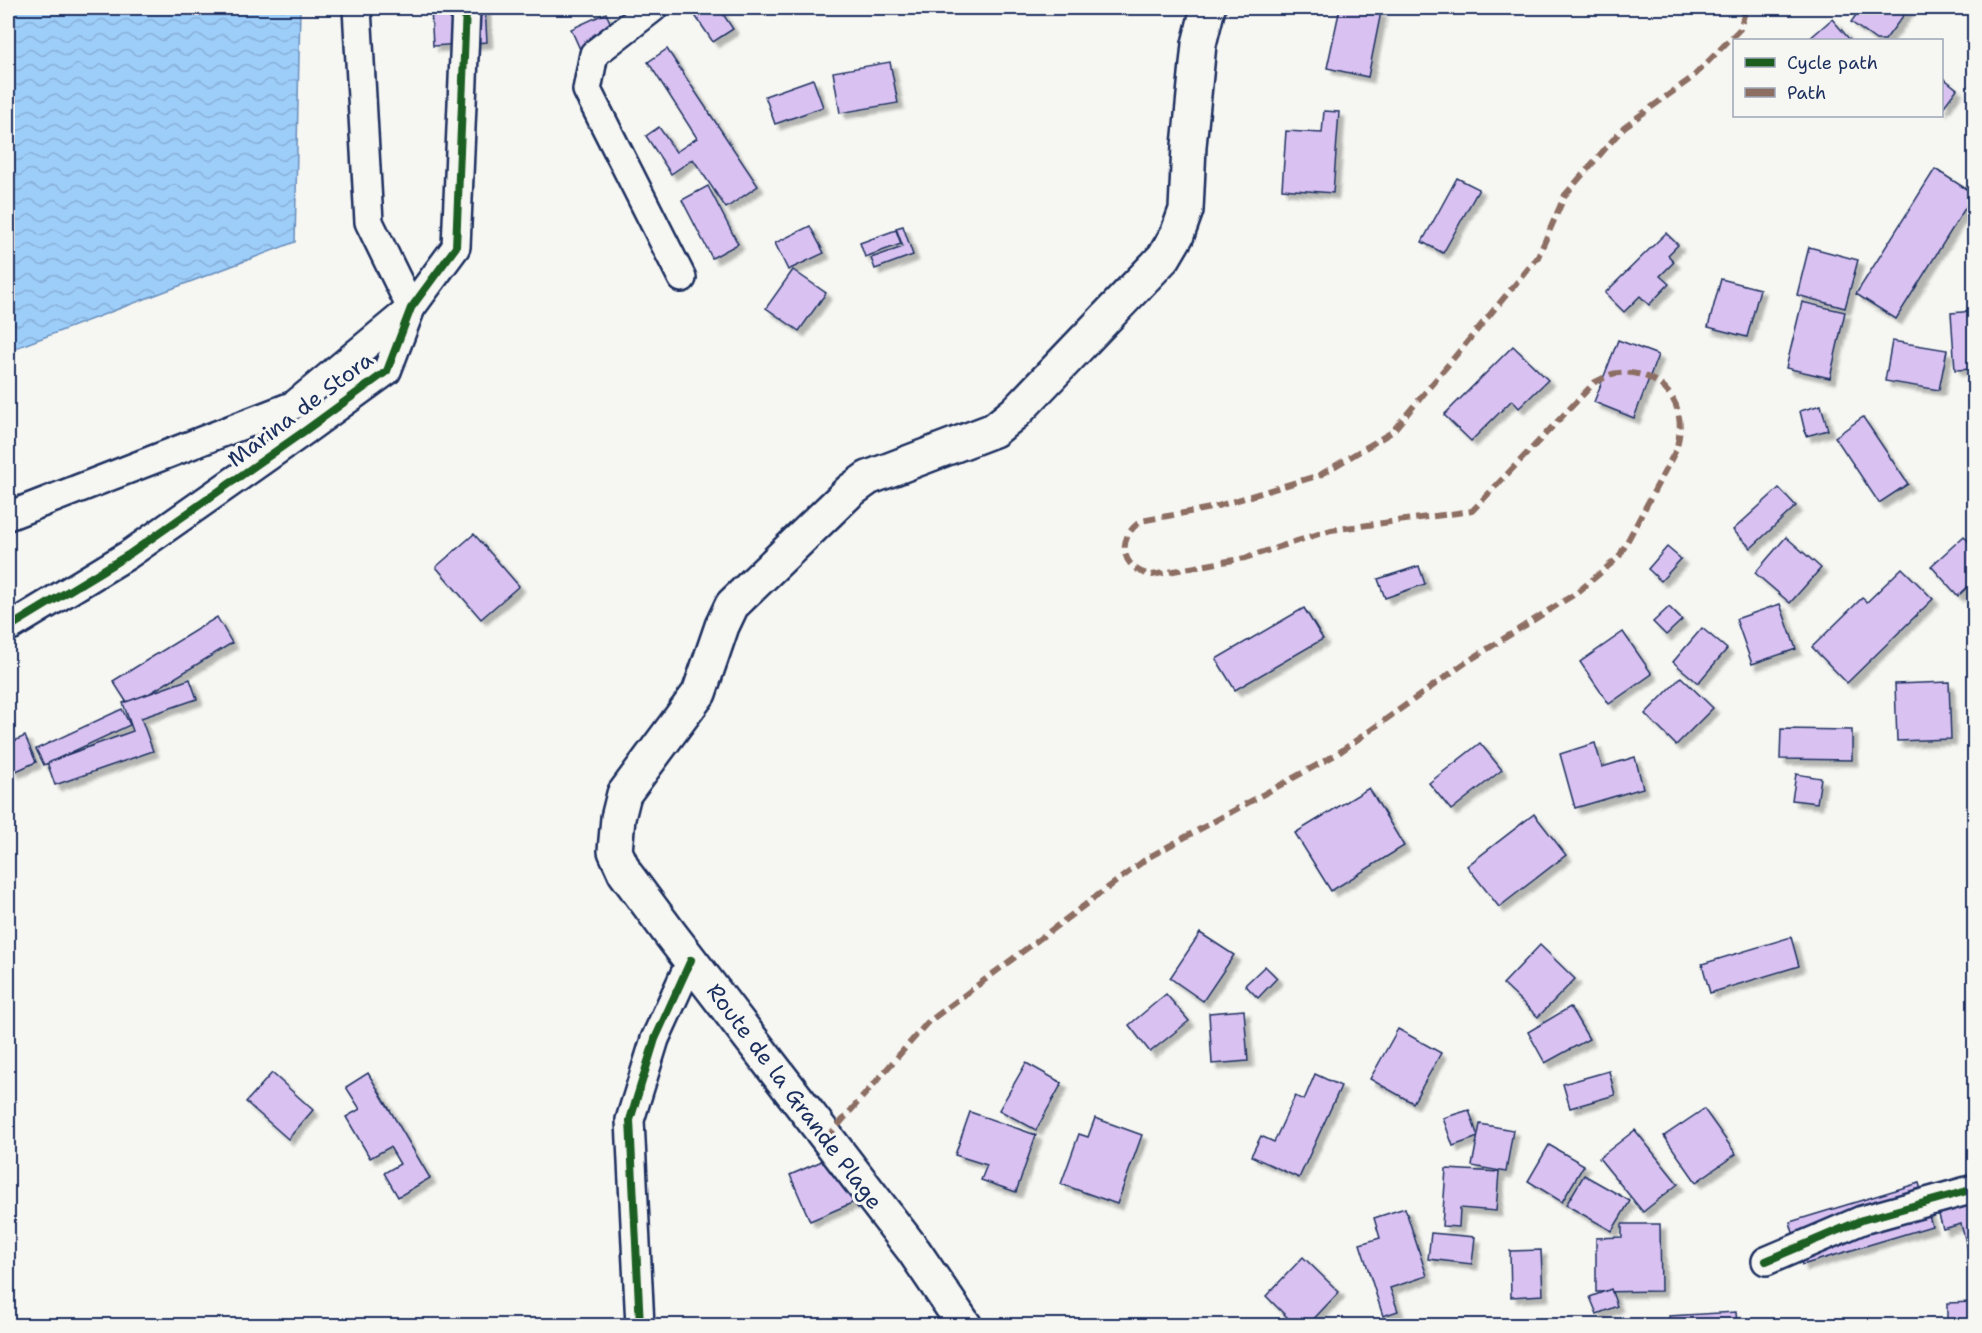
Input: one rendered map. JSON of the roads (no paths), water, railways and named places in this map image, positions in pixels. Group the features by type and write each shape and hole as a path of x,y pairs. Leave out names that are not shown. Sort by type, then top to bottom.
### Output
{"main road":[{"name":"Route de la Grande Plage","path":"965,1326 914,1251 826,1139 692,960 670,935 625,873 615,851 618,818 624,794 699,693 722,626 732,605 850,490 868,478 994,430 1009,418 1164,257 1178,235 1186,210 1188,147 1199,44 1208,8"}],"street":[{"path":"357,8 369,222 411,308"},
{"name":"Marina de Stora","path":"8,516 294,405 411,308 456,247 466,8"},
{"path":"653,8 594,54 587,90 682,278"},
{"name":"Marina de Stora","path":"8,625 11,626 128,555 387,371 411,308"},
{"path":"640,1326 630,1120 655,1039 692,960"},
{"path":"1766,1261 1862,1220 1974,1189"}],"water":[{"path":"8,8 300,8 295,242 8,351"}]}
